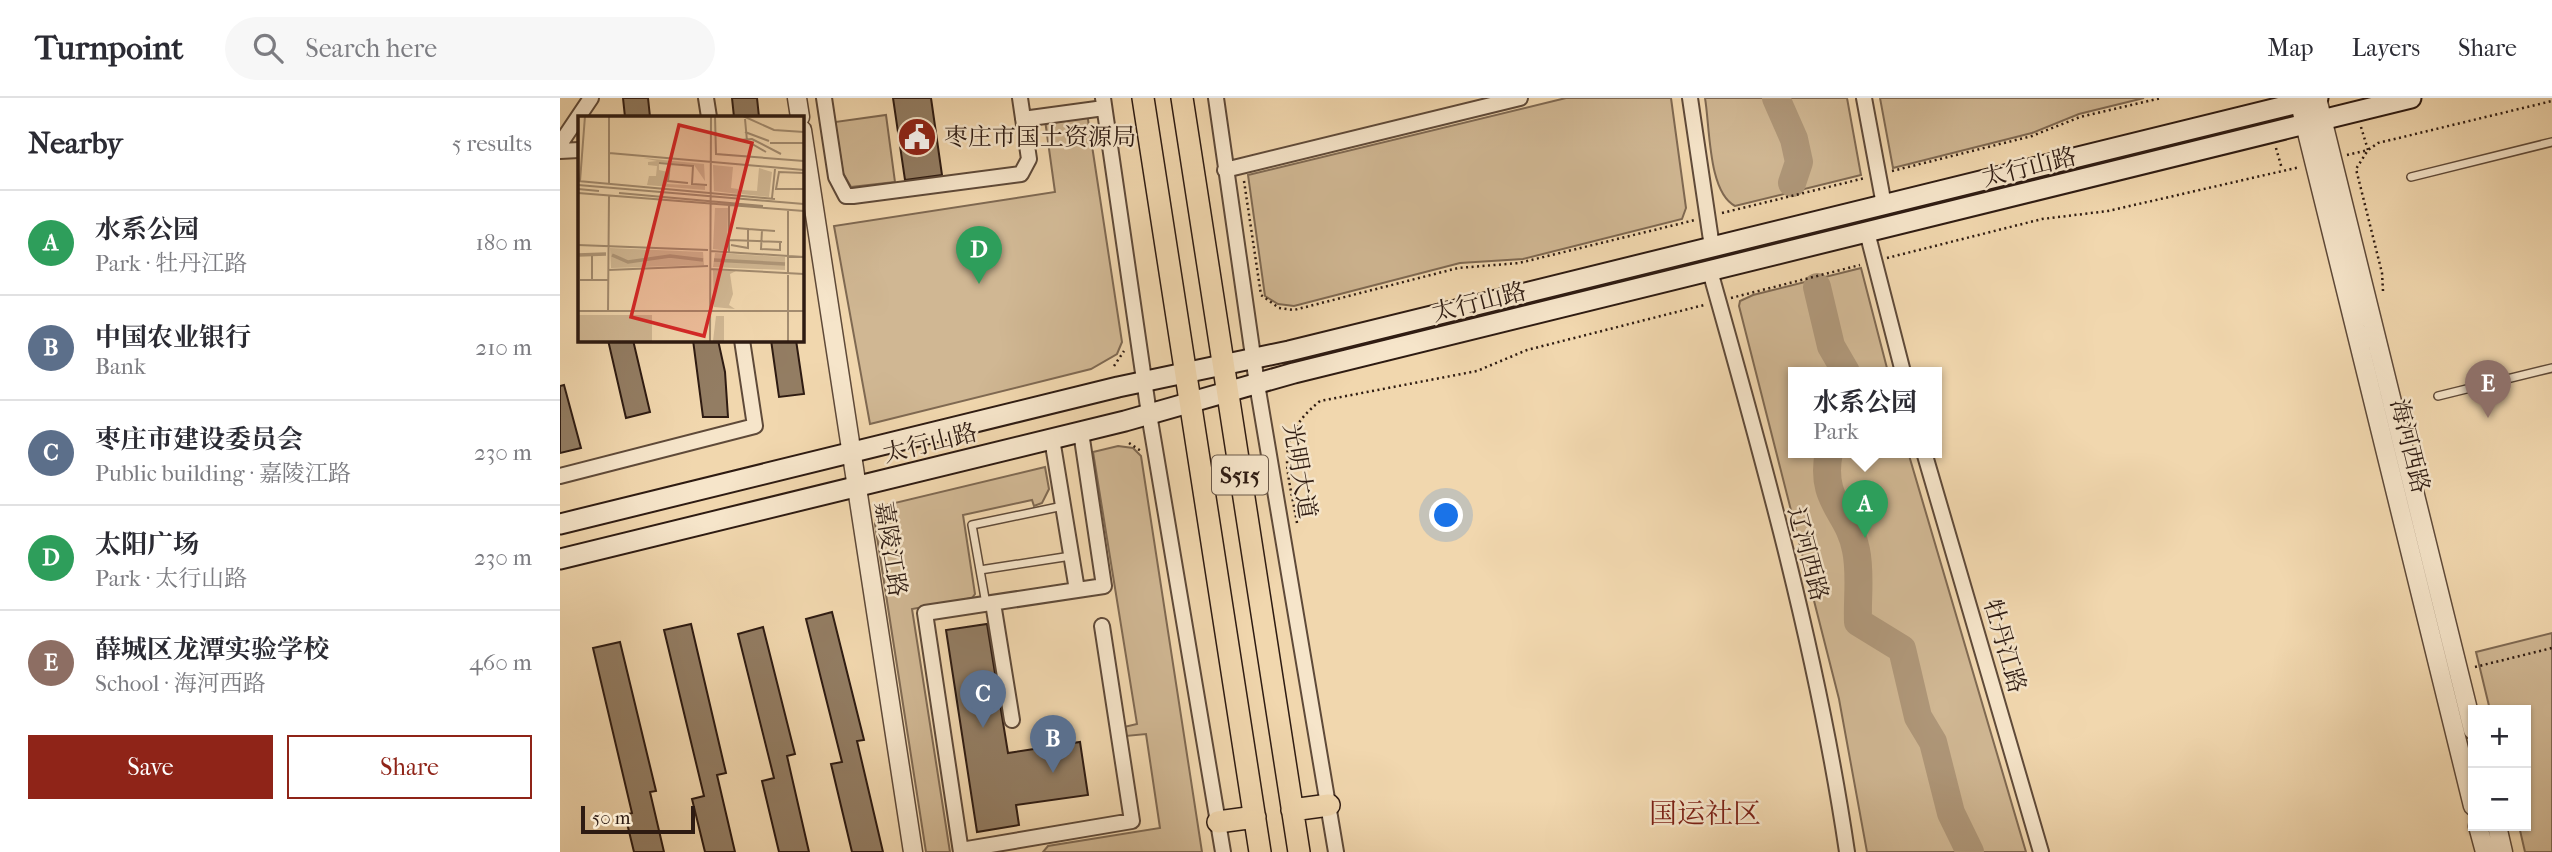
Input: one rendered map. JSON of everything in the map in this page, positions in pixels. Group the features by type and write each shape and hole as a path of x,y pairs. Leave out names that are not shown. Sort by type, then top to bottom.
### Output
{"main road":[{"name":"S515","path":"1143,98 1260,852"},
{"name":"S515","path":"1182,98 1225,393 1299,852"},
{"name":"太行山路","path":"560,559 1081,432 1257,384 2411,98"},
{"name":"太行山路","path":"560,524 1146,381 1255,358 2310,99"},
{"path":"1292,810 1329,804"},
{"path":"1219,822 1255,817"}],"street":[{"path":"579,116 591,98"},
{"path":"706,98 709,116"},
{"path":"796,98 800,116"},
{"path":"824,98 836,177 846,196 1021,174 1027,169 1029,159 1020,98"},
{"name":"光明大道","path":"1216,98 1257,384 1336,852"},
{"path":"1225,170 1520,98"},
{"path":"1690,98 1712,247"},
{"path":"1864,98 1884,205"},
{"name":"海河西路","path":"2310,99 2468,784"},
{"path":"1023,119 1104,103 1149,414 1223,852"},
{"path":"560,144 578,117"},
{"name":"海河西路","path":"2314,122 2468,711"},
{"name":"嘉陵江路","path":"803,136 913,852"},
{"path":"560,151 578,150"},
{"path":"1867,232 1902,367"},
{"name":"辽河西路","path":"1710,271 1804,628 1830,739 1847,852"},
{"path":"560,476 755,426 742,341"},
{"path":"1081,432 1104,586 925,613 961,851 1132,821 1102,626"},
{"path":"1052,439 1077,590"},
{"name":"牡丹江路","path":"1926,458 2041,852"},
{"path":"990,603 1012,720"},
{"path":"2479,831 2484,852"},
{"path":"2498,831 2503,852"}],"lane":[{"path":"2411,177 2552,142"},
{"path":"2438,396 2552,368"},
{"path":"990,603 980,570 972,525 1063,506"},
{"path":"980,570 1071,556"}],"path":[{"path":"2383,293 2382,273 2356,169 2368,150 2378,143 2552,101"},
{"path":"1293,431 1304,414 1320,401 1477,371 1527,350 2042,219 2108,211 2285,170"},
{"path":"1244,177 1261,295 1279,308"},
{"path":"1114,366 1126,348"},
{"path":"1129,443 1146,454"},
{"path":"2475,667 2552,648"}],"shaded area":[{"path":"1566,98 1671,98 1686,208 1682,219 1523,259 1460,263 1294,306 1278,304 1265,296 1248,175"},
{"path":"1705,98 1847,98 1861,175 1735,206 1726,199 1715,173"},
{"path":"1880,98 2144,98 2079,114 2032,133 1893,168"},
{"path":"1087,113 1122,342 1117,354 1091,369 870,424 834,226 1055,192 1045,120"},
{"path":"886,115 895,182 851,187 843,173 835,122"},
{"path":"1861,268 1887,367 1788,367 1788,458 1910,458 2026,852 1867,852 1839,699 1739,306 1740,301 1753,295"},
{"path":"1118,446 1133,448 1141,456 1202,852 1043,852 1048,846 1160,828 1146,734 1126,736 1124,727 1137,724 1093,452"},
{"path":"1045,467 1049,489 1042,503 1034,506 1032,500 963,515 975,594 972,598 912,609 950,852 926,852 875,524 882,506"},
{"path":"2552,633 2552,852 2525,852 2520,831 2531,831 2531,705 2489,705 2476,652"}],"building":[{"path":"623,98 648,98 650,116 625,116"},
{"path":"732,98 757,98 759,116 734,116"},
{"name":"枣庄市国土资源局","path":"893,98 931,98 942,175 905,180"},
{"path":"608,341 633,341 650,412 626,418"},
{"path":"693,341 718,341 725,372 728,417 703,417"},
{"path":"771,341 796,341 804,394 779,397"},
{"path":"564,385 581,448 560,453 560,386"},
{"path":"832,612 864,740 857,741 883,852 852,852 831,764 842,762 806,619"},
{"path":"691,624 726,773 717,775 735,852 705,852 692,799 704,796 664,630"},
{"path":"987,624 1008,753 1080,742 1088,795 1016,805 1019,825 977,832 946,630"},
{"path":"763,627 795,754 787,756 809,852 779,852 762,781 774,778 738,634"},
{"path":"620,642 656,791 650,792 664,852 634,852 625,815 632,813 593,648"}],"waterway":[{"path":"1776,98 1794,139 1799,162 1792,183"},
{"path":"1817,287 1831,346 1843,367"},
{"path":"1828,458 1828,483 1831,495 1847,525 1856,550 1859,577 1858,622 1902,649 1918,717 1933,742 1951,813 1970,852"}],"place":[{"name":"枣庄市国土资源局","path":"917,137"},
{"name":"太阳广场","path":"979,284"},
{"name":"薛城区龙潭实验学校","path":"2488,418"},
{"name":"水系公园","path":"1865,538"},
{"name":"枣庄市建设委员会","path":"983,728"},
{"name":"中国农业银行","path":"1053,773"}],"district":[{"name":"国运社区","path":"1705,813"}]}
